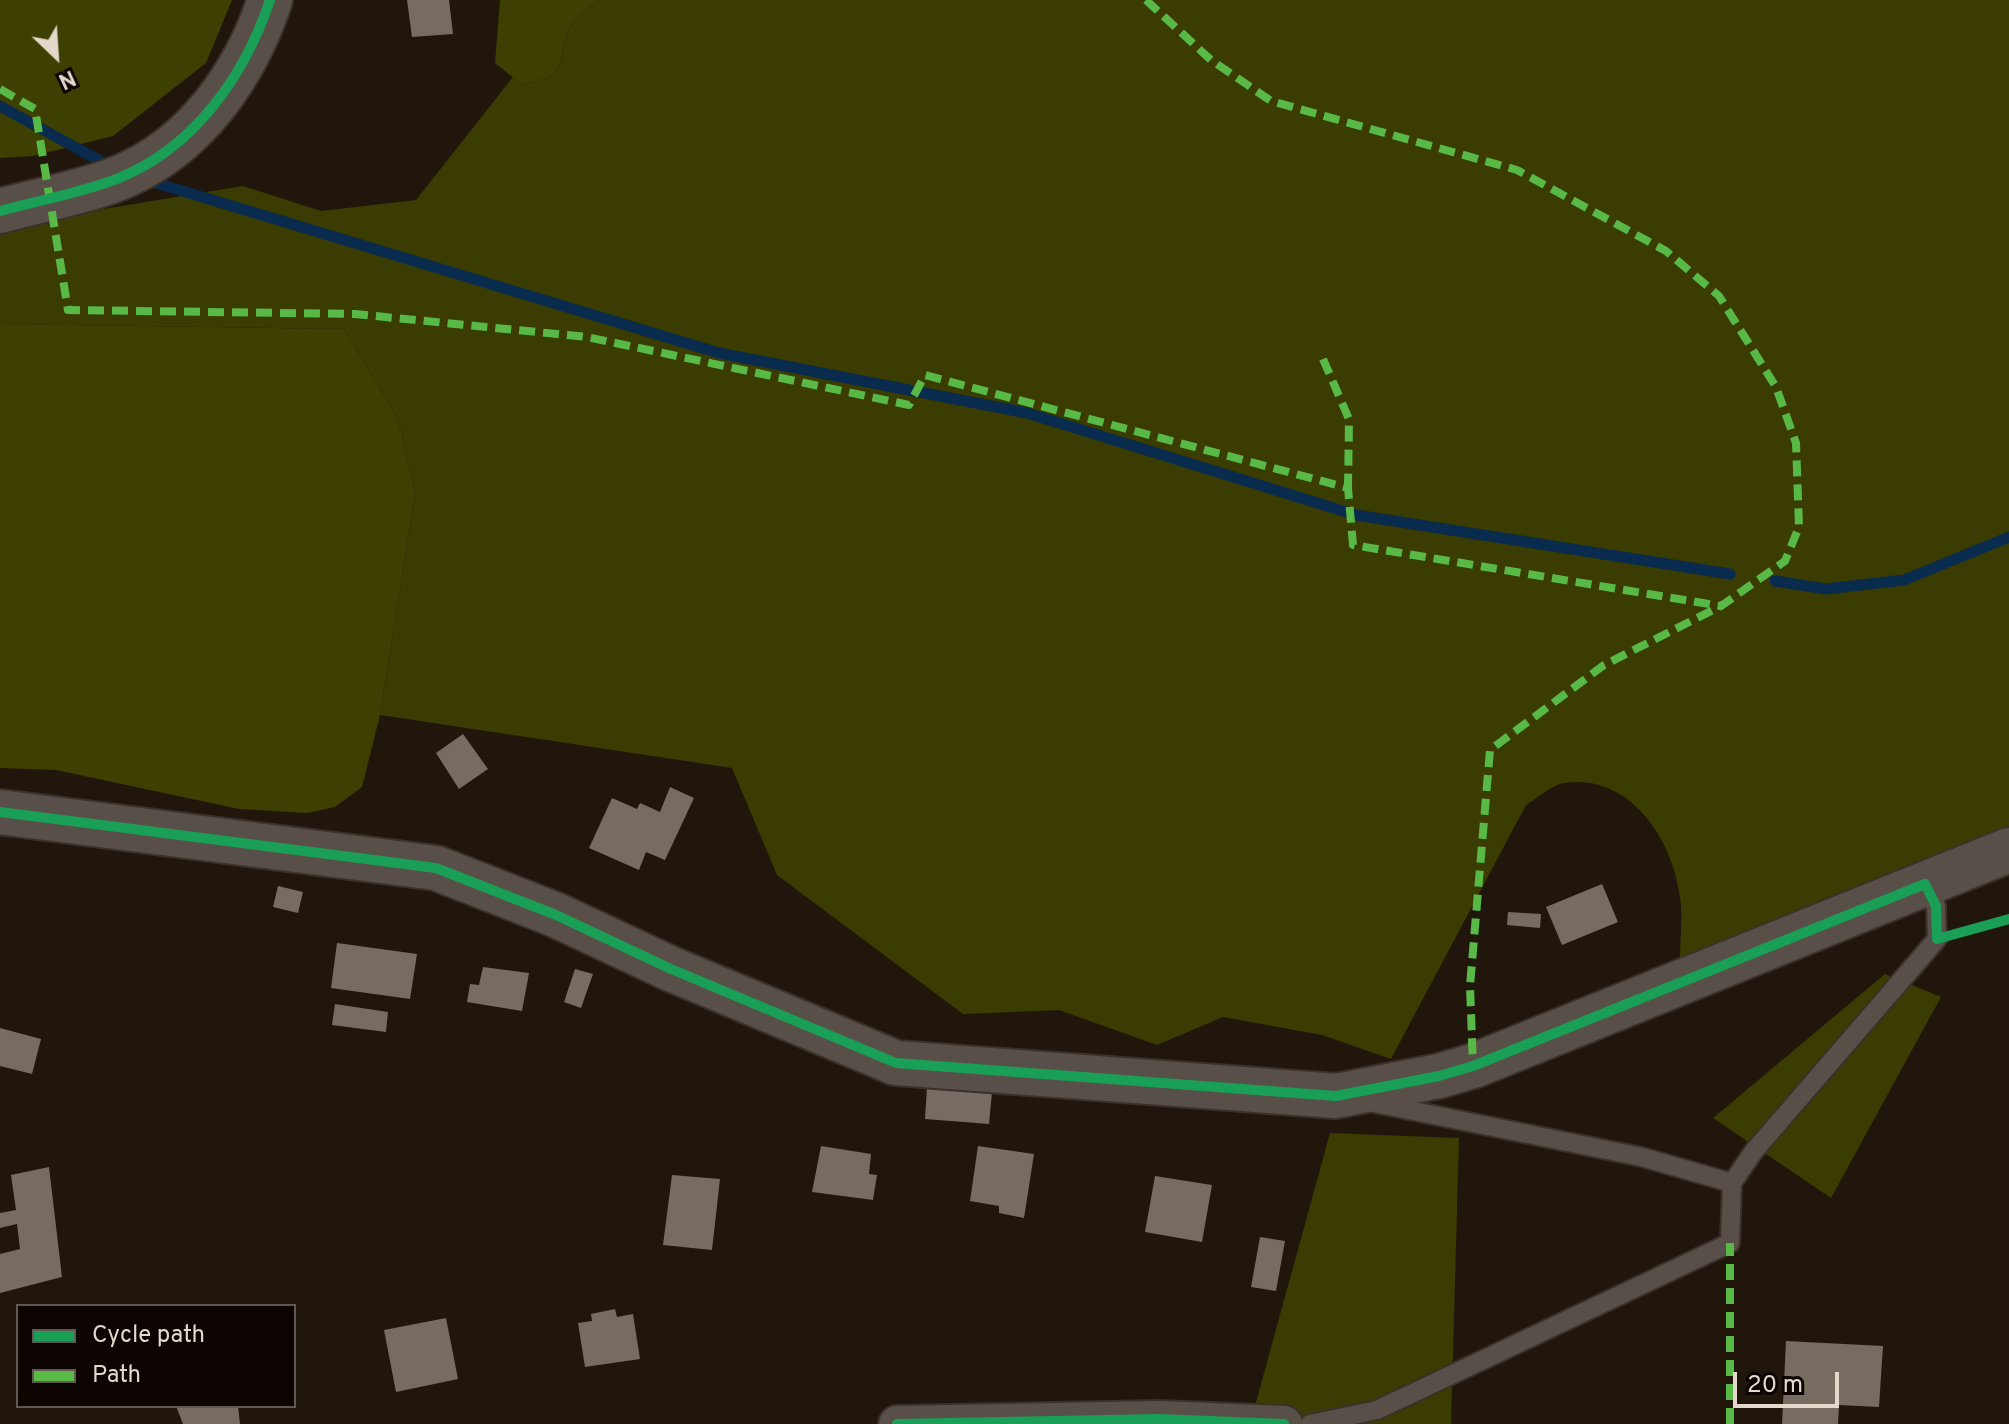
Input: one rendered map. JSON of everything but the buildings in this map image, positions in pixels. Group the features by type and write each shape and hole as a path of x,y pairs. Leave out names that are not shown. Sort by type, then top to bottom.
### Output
{"street":[{"path":"0,211 119,178 161,154 206,117 242,63 270,0"},
{"path":"0,812 436,868 556,915 671,969 896,1063 1336,1096 1439,1076 1473,1066 2009,850"},
{"path":"897,1424 1159,1419 1284,1424"}],"lane":[{"path":"1310,1424 1377,1410 1730,1243 1732,1183 1754,1151 1937,939 1936,906 1925,884"},
{"path":"1336,1096 1642,1157 1732,1183"}],"shaded area":[{"path":"0,0 232,0 206,63 113,136 33,156 0,158"},
{"path":"500,0 599,0 570,27 555,72 537,81 521,84 495,63"},
{"path":"599,0 2009,0 2009,831 1680,960 1680,897 1676,875 1658,833 1628,800 1609,789 1588,783 1559,784 1526,805 1391,1059 1322,1035 1223,1017 1157,1045 1059,1010 963,1014 777,875 732,768 380,715 415,494 398,419 344,329 0,324 0,226 243,186 321,211 416,200 513,77 521,84 537,81 555,72 570,27"},
{"path":"0,324 344,329 398,419 415,494 380,715 362,787 335,807 307,813 239,809 56,770 0,768"},
{"path":"1885,974 1941,997 1831,1198 1713,1118"},
{"path":"1330,1133 1459,1138 1451,1424 1250,1424"}],"waterway":[{"path":"0,106 113,168"},
{"path":"146,180 719,353 1027,413 1356,515 1730,574"},
{"path":"1775,581 1826,589 1904,580 2009,537"}],"marked path":[{"path":"1146,0 1211,60 1271,101 1517,170 1666,251 1719,296 1776,387 1796,443 1799,527 1785,561 1721,606 1604,665 1490,750 1470,986 1473,1066"},
{"path":"0,89 35,109 68,310 355,314 587,337 909,405 925,375 1348,488 1353,545 1721,606"},
{"path":"1323,359 1349,419 1348,488"},
{"path":"1730,1243 1730,1424"}],"cycle path":[{"path":"0,211 119,178 171,148 214,106 231,81 247,55 270,0"},
{"path":"0,812 436,868 556,915 671,969 896,1063 1336,1096 1439,1076 1473,1066 1925,884 1936,906 1937,939 2009,919"},
{"path":"897,1424 1159,1419 1284,1424"}]}
